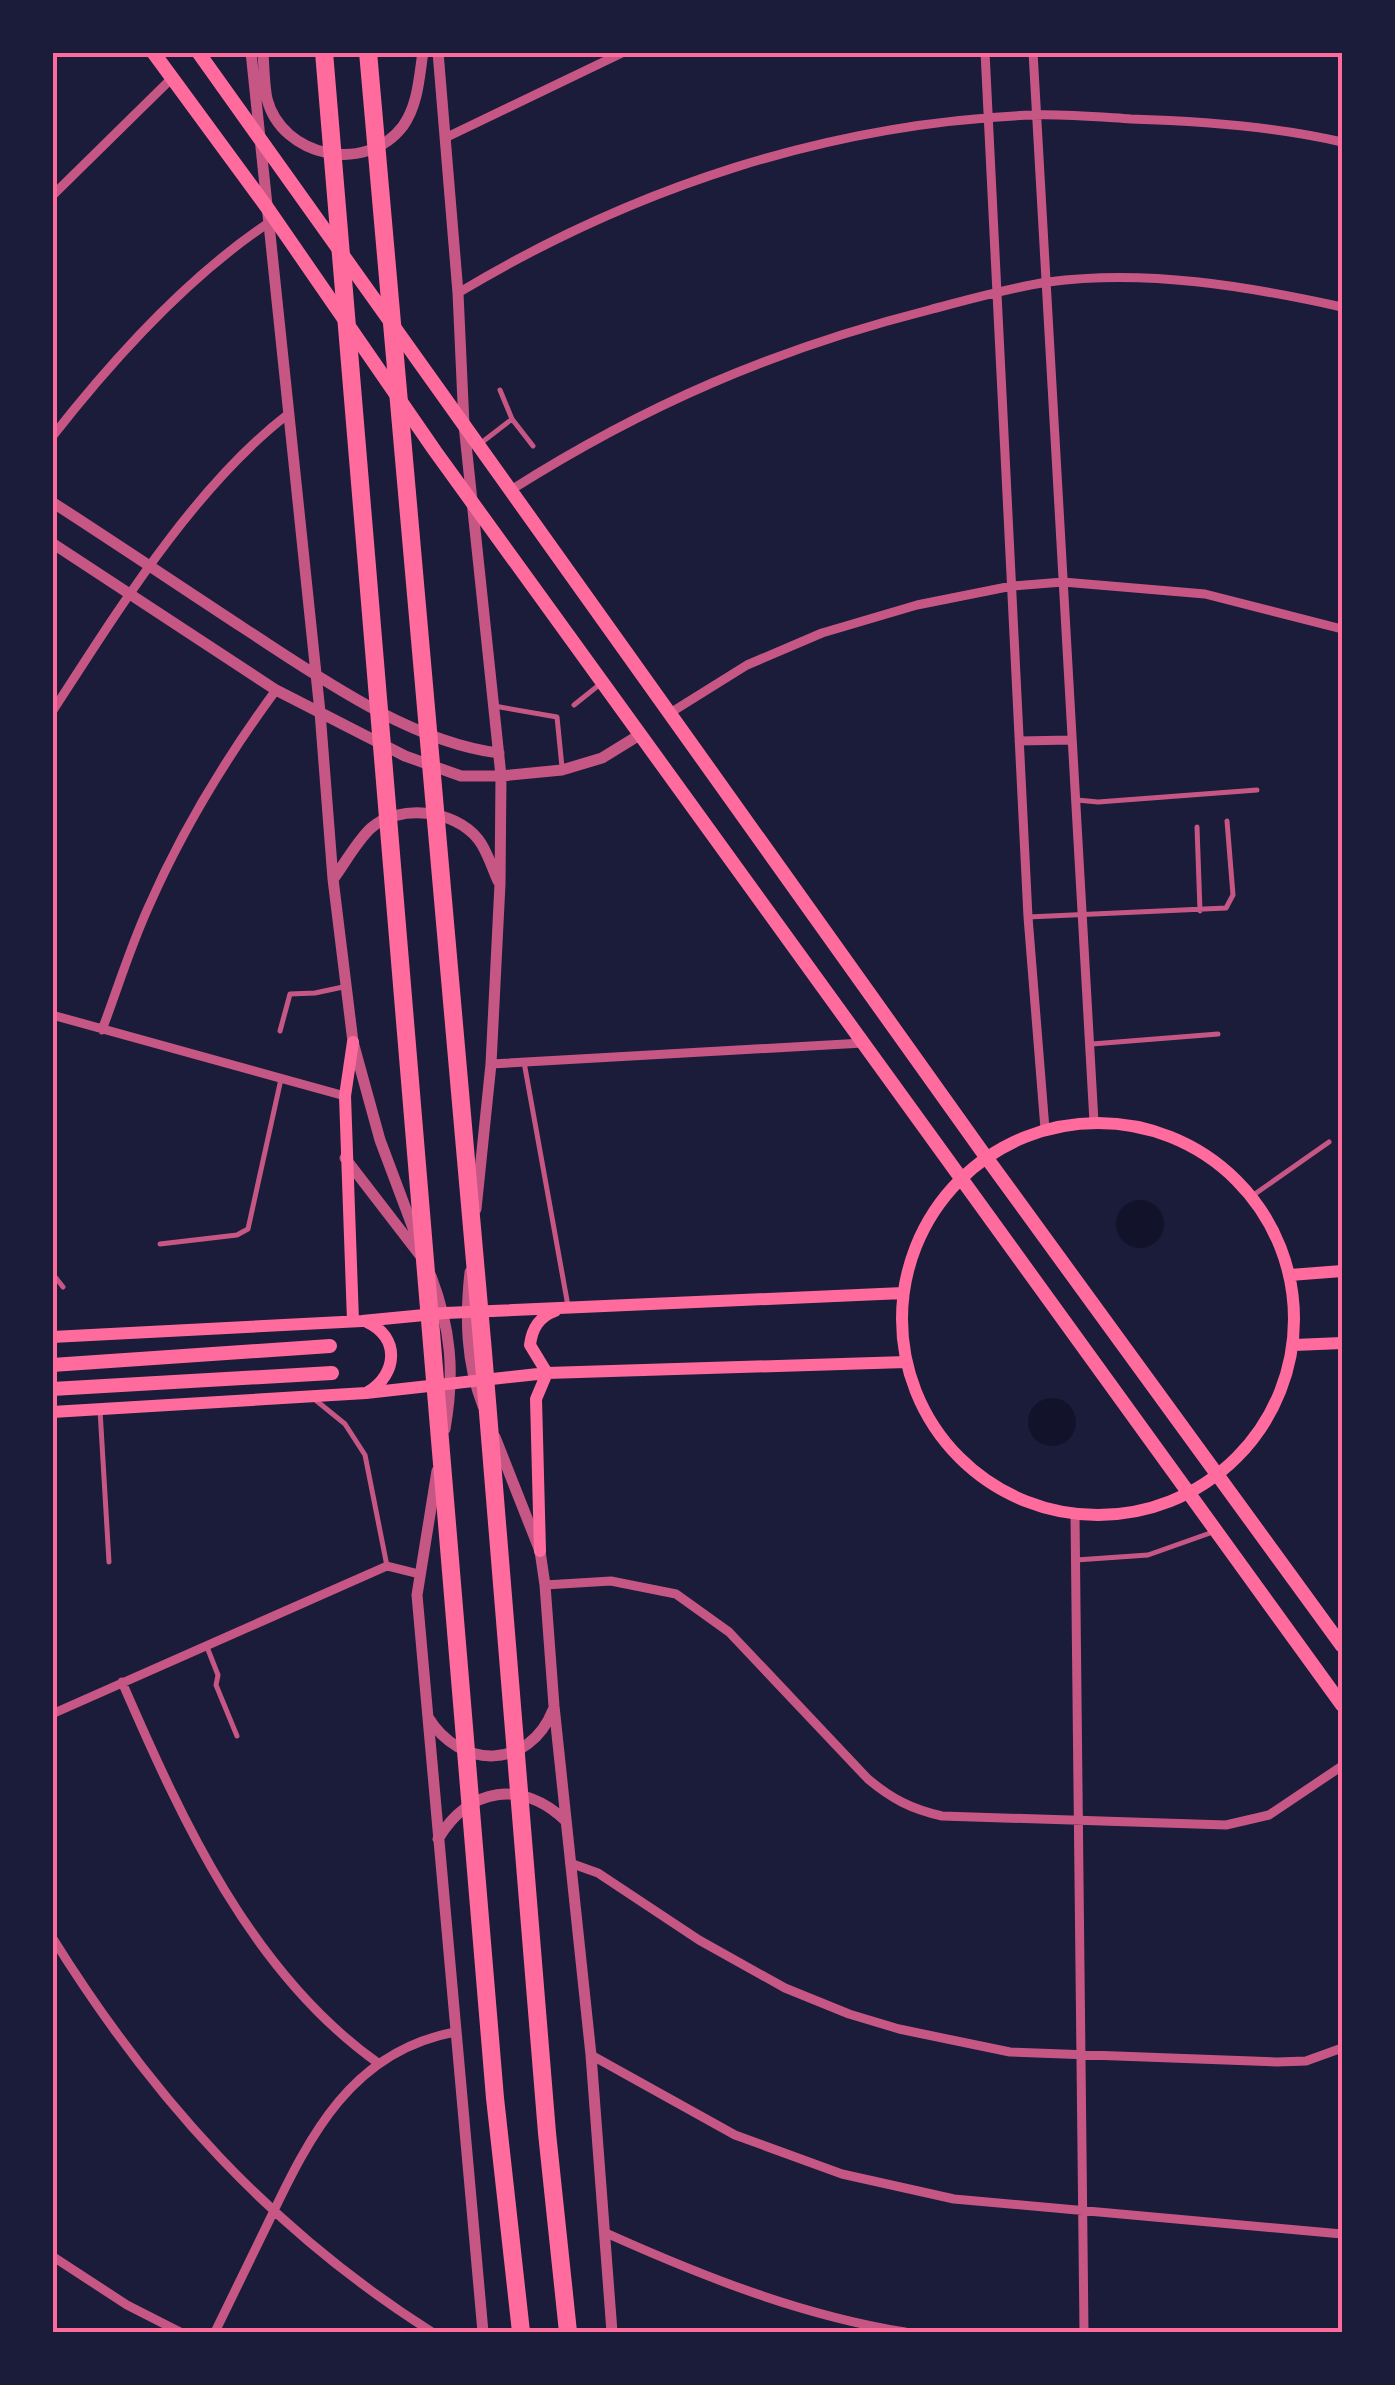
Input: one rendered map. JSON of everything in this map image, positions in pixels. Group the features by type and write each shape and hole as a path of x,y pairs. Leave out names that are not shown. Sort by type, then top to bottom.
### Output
{"highway":[{"path":"324,52 506,2219 521,2332"},
{"path":"368,52 568,2332"}],"main road":[{"path":"153,52 266,206 473,503 1342,1705"},
{"path":"198,52 986,1157 1218,1475 1337,1628 1342,1646"},
{"path":"353,1042 345,1096 345,1158 358,1321"},
{"path":"1094,1122 1127,1124 1191,1145 1219,1164 1252,1196 1280,1243 1290,1274 1294,1345 1283,1390 1261,1432 1218,1475 1190,1494 1134,1514 1075,1516 1041,1508 1009,1495 980,1476 954,1453 933,1425 906,1362 903,1293 910,1256 934,1210 962,1176 986,1157 1045,1129 1094,1122"},
{"path":"1290,1274 1342,1272"},
{"path":"52,1337 445,1313 903,1293"},
{"path":"548,1373 533,1353 531,1336 540,1319 563,1310"},
{"path":"358,1321 380,1329 392,1356 382,1382 366,1393"},
{"path":"1294,1345 1342,1343"},
{"path":"52,1365 330,1346"},
{"path":"52,1412 366,1393 548,1373 906,1362"},
{"path":"540,1550 536,1399 548,1373"},
{"path":"52,1389 332,1374"}],"street":[{"path":"251,52 353,1042 380,1140 445,1313 453,1384 417,1594 483,2332"},
{"path":"263,52 267,100 278,122 300,143 321,152 345,155 370,150 403,125 414,104 422,52"},
{"path":"438,52 458,293 464,425 501,776 491,1064 466,1312 473,1382 540,1550 591,2055 612,2332"},
{"path":"445,138 624,52"},
{"path":"985,52 1028,917 1045,1129"},
{"path":"1034,52 1094,1122"},
{"path":"52,196 172,78"},
{"path":"458,293 568,232 708,175 850,138 922,125 1037,115 1184,120 1342,142"},
{"path":"52,437 122,354 210,267 267,224"},
{"path":"511,490 611,429 783,352 860,327 1047,282 1105,278 1173,280 1268,290 1342,306"},
{"path":"52,712 205,494 288,414"},
{"path":"52,502 315,674 402,722 464,749 498,753"},
{"path":"52,543 276,690 405,756 462,776 562,770 602,758 640,734"},
{"path":"670,714 748,665 822,633 918,606 1012,586 1063,582 1204,594 1342,628"},
{"path":"102,1030 147,909 184,834 227,757 276,690"},
{"path":"1019,740 1071,740"},
{"path":"334,879 372,828 401,814 422,812 452,820 477,838 500,884"},
{"path":"52,1014 345,1096"},
{"path":"491,1064 865,1043"},
{"path":"345,1158 426,1263"},
{"path":"1075,1516 1084,2332"},
{"path":"52,1714 387,1566 419,1574"},
{"path":"545,1585 611,1581 676,1594 730,1632 868,1779 914,1810 942,1816 1226,1825 1248,1822 1292,1802 1342,1766"},
{"path":"122,1682 185,1823 228,1894 302,1995 350,2043 378,2063"},
{"path":"426,1713 438,1733 455,1748 492,1757 518,1751 534,1740 547,1724 554,1706"},
{"path":"438,1839 462,1808 495,1794 536,1799 566,1821"},
{"path":"570,1863 598,1874 751,1970 849,2014 953,2042 1010,2052 1306,2061 1342,2048"},
{"path":"52,1937 106,2019 213,2154 308,2243 432,2332"},
{"path":"215,2332 298,2159 336,2104 378,2063 425,2037 455,2032"},
{"path":"591,2055 735,2135 842,2174 954,2200 1342,2234"},
{"path":"606,2232 696,2272 786,2304 905,2332"},
{"path":"52,2256 126,2306 180,2332"}],"lane":[{"path":"500,390 512,419 532,446"},
{"path":"478,444 512,419"},
{"path":"574,704 602,682"},
{"path":"492,706 556,717 562,770"},
{"path":"1074,800 1098,802 1257,790"},
{"path":"1028,917 1219,910 1232,902 1227,822"},
{"path":"1196,827 1200,911"},
{"path":"280,1031 290,994 346,987"},
{"path":"1089,1044 1218,1034"},
{"path":"524,1062 563,1310"},
{"path":"160,1244 238,1235 248,1229 281,1079"},
{"path":"1252,1196 1329,1142"},
{"path":"52,1273 63,1286"},
{"path":"310,1396 345,1424 365,1455 387,1566"},
{"path":"100,1409 109,1562"},
{"path":"1076,1560 1148,1556 1217,1531"},
{"path":"206,1644 218,1675 216,1685 238,1736"}],"shaded area":[{"path":"1140,1200 1157,1207 1164,1224 1157,1241 1140,1248 1123,1241 1116,1224 1123,1207"},
{"path":"1052,1398 1069,1405 1076,1422 1069,1439 1052,1446 1035,1439 1028,1422 1035,1405"}]}
